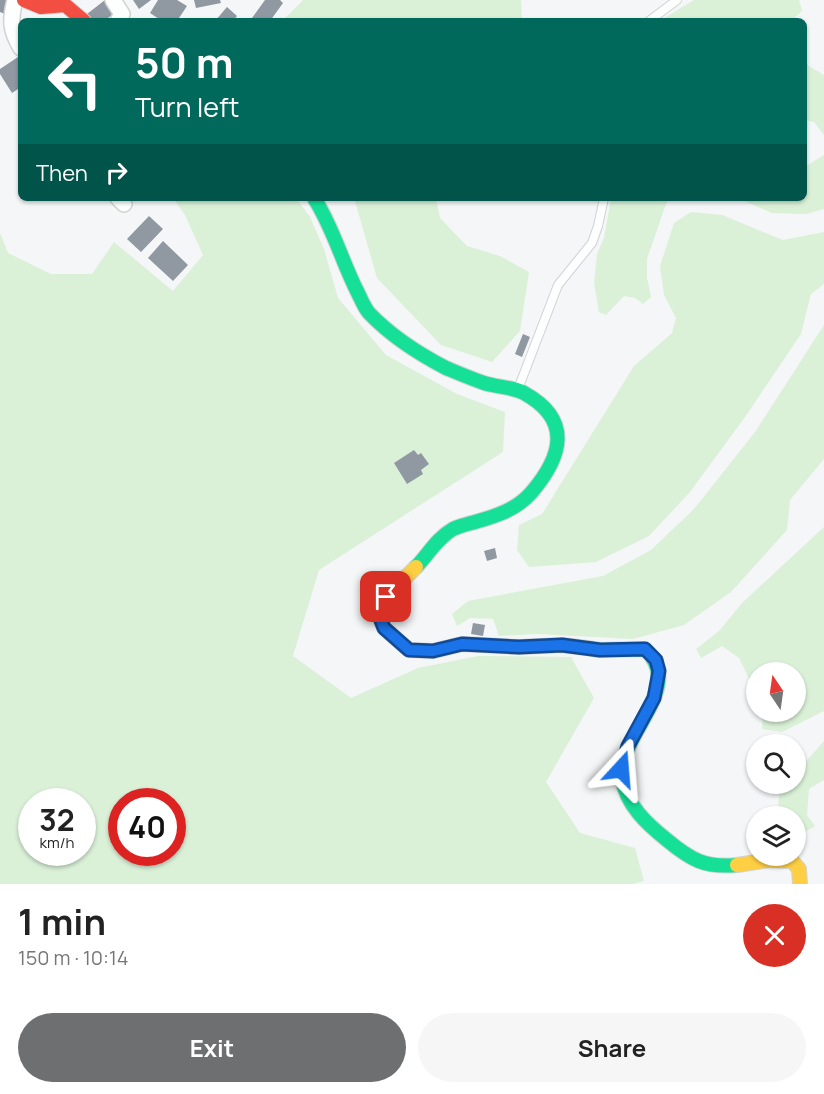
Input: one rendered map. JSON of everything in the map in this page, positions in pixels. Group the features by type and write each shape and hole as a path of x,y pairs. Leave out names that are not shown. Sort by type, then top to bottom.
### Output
{"street":[{"path":"15,0 10,24 18,43"},
{"path":"24,0 41,7 65,5 80,18"},
{"path":"113,0 122,14 120,18"},
{"path":"316,201 324,213 353,284 367,311 397,338 445,367 484,384 517,391 539,403 552,415 558,431 557,450 545,473 530,494 514,508 455,528 439,539 428,555 386,597 379,615 384,628 409,650 433,651 462,644 519,647 562,645 600,650 645,649 656,660 659,671 654,698 628,746 621,769 624,786 633,806 645,823 680,851 705,864 724,865 778,858 792,861 799,869 800,884"}],"lane":[{"path":"653,18 677,0"},
{"path":"517,391 558,285 592,243 603,201"}],"green space":[{"path":"303,0 521,0 522,18 285,18"},
{"path":"694,0 799,0 802,11 794,18 664,18"},
{"path":"807,65 824,75 824,135 814,122 807,121"},
{"path":"824,155 824,209 806,214 772,213 745,201 807,201 808,165"},
{"path":"175,201 298,201 310,217 324,249 338,298 386,355 457,394 505,412 503,452 319,570 293,656 351,698 418,668 478,656 571,657 594,698 546,782 580,833 635,848 644,881 633,884 0,884 0,233 8,253 51,274 92,274 114,242 173,291 203,255 185,215"},
{"path":"355,201 437,201 440,218 467,246 500,256 529,272 520,331 492,362 441,345 377,278"},
{"path":"610,201 667,201 647,259 647,278 651,297 643,304 635,298 624,296 606,315 599,312 594,283 597,254 604,238"},
{"path":"691,212 722,215 783,240 824,232 824,284 811,294 801,334 745,417 690,492 649,536 596,562 529,567 517,550 519,525 542,514 634,366 672,333 676,318 664,295 660,266 674,223"},
{"path":"824,325 824,459 790,500 787,530 731,592 684,625 633,639 537,634 499,636 493,619 470,618 457,626 452,614 468,601 603,576 651,550 694,509 755,432"},
{"path":"824,527 824,711 806,720 806,662 746,662 746,672 739,658 722,646 701,658 696,649 719,631 742,603"},
{"path":"762,722 802,722 782,732 762,729"},
{"path":"824,741 824,780 809,789 807,815 815,826 806,831 806,806 778,806 779,794 806,794 806,761"}],"building":[{"path":"0,0 9,0 5,14 0,12"},
{"path":"105,0 108,0 117,11 108,18 90,18 87,14"},
{"path":"133,0 151,0 139,9"},
{"path":"158,0 177,0 187,6 179,18 158,18 150,13"},
{"path":"194,0 220,0 221,3 196,8"},
{"path":"265,0 280,0 283,3 272,18 252,18"},
{"path":"227,7 237,16 235,18 218,18"},
{"path":"18,57 18,89 12,93 0,74 0,69"},
{"path":"149,216 163,229 141,252 127,239"},
{"path":"163,241 188,265 173,281 148,258"},
{"path":"523,334 530,337 522,357 515,354"},
{"path":"414,450 418,455 421,453 429,464 421,470 423,474 407,484 394,463"},
{"path":"495,548 497,558 487,561 484,551"},
{"path":"473,623 485,625 483,636 471,634"}],"traffic: fast":[{"path":"316,201 327,221 363,303 377,321 405,343 446,368 484,383 524,393 540,404 550,415 556,427 558,440 555,453 550,466 531,493 512,508 498,515 453,529 437,542 416,567"},
{"path":"587,648 645,649 656,664 658,680 655,696 629,745 623,762 624,788 638,813 676,847 691,857 707,864 737,865"}],"traffic: slow":[{"path":"416,567 386,597 379,615 384,628 409,650 433,651 462,644 519,647 562,645 587,648"},
{"path":"737,865 770,860 792,861 799,869 800,884"}],"traffic: jam":[{"path":"24,0 41,7 65,5 80,18"}],"route":[{"path":"386,597 379,615 384,628 409,650 433,651 462,644 495,647 562,645 600,650 645,649 656,660 659,671 654,698 628,746 621,769"}]}
